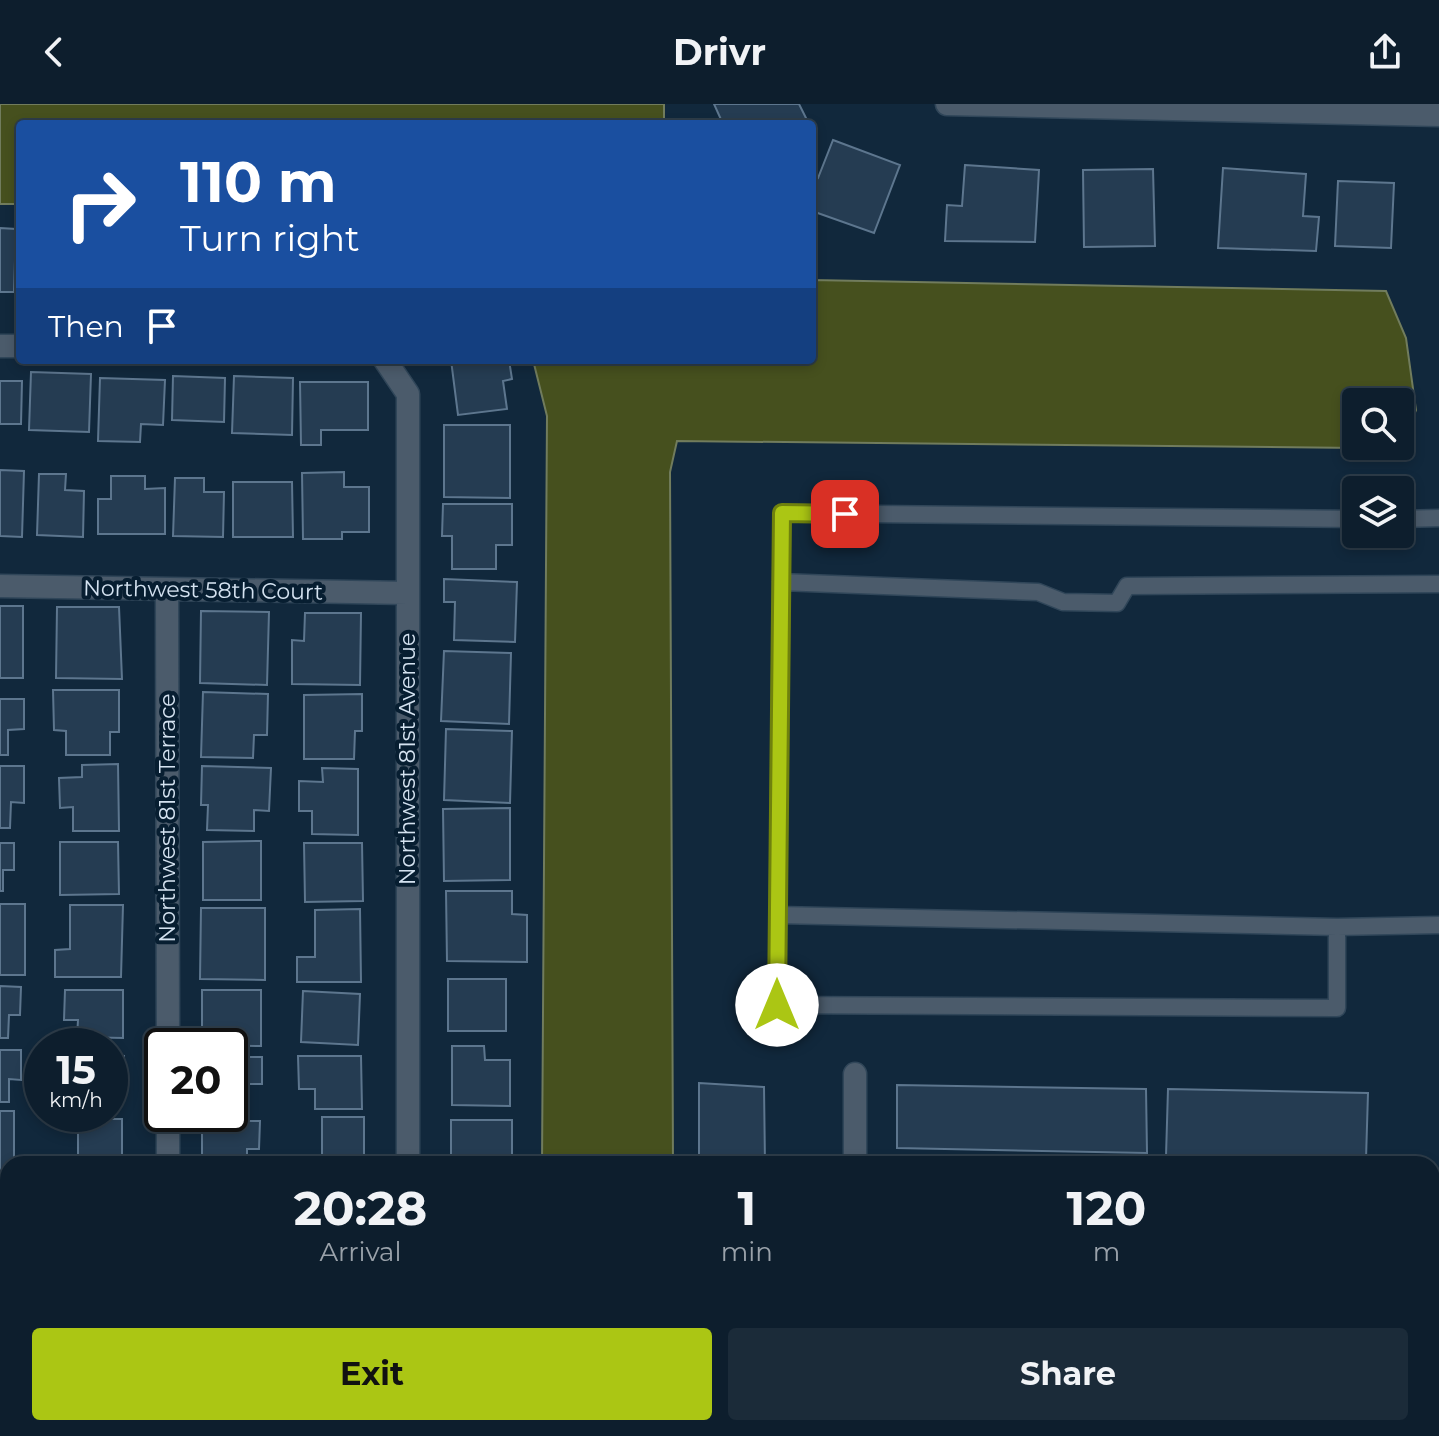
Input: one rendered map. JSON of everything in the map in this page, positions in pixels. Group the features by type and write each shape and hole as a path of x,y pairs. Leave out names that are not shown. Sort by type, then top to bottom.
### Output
{"street":[{"path":"947,104 1439,115"},
{"name":"Northwest 81st Avenue","path":"389,364 408,394 408,1156"},
{"name":"Northwest 58th Court","path":"0,586 407,593"},
{"name":"Northwest 81st Terrace","path":"167,591 168,1028"},
{"path":"855,1074 855,1156"},
{"path":"168,1132 168,1156"}],"lane":[{"path":"1337,927 1337,1008 777,1005 782,513 1342,519"},
{"path":"1414,519 1439,518"},
{"path":"781,582 1038,592 1063,602 1117,603 1127,586 1439,584"},
{"path":"778,915 1337,927 1439,925"}],"shaded area":[{"path":"0,104 664,104 664,120 16,120 16,204 0,204"},
{"path":"816,280 1386,291 1406,338 1413,388 1342,388 1342,448 677,441 670,472 673,1156 542,1156 547,416 534,364 816,364"}],"building":[{"path":"714,104 799,104 807,120 721,120"},
{"path":"833,140 900,165 874,233 816,212 818,178"},
{"path":"965,165 1039,170 1035,242 945,241 947,205 962,206"},
{"path":"1223,168 1306,174 1303,216 1319,217 1316,251 1218,248"},
{"path":"1153,169 1155,246 1084,247 1083,170"},
{"path":"1338,181 1394,183 1391,248 1335,246"},
{"path":"0,228 16,229 14,292 0,292"},
{"path":"452,364 510,364 512,379 503,381 507,409 458,415"},
{"path":"31,372 91,374 89,432 29,430"},
{"path":"173,376 225,378 224,422 172,420"},
{"path":"234,376 293,378 292,435 232,433"},
{"path":"100,378 165,380 163,425 141,424 140,442 98,441"},
{"path":"0,381 22,381 21,424 0,424"},
{"path":"300,382 368,382 368,430 321,430 321,445 301,445"},
{"path":"444,425 510,425 510,498 444,497"},
{"path":"0,470 24,471 22,537 0,536"},
{"path":"344,472 344,487 369,487 369,532 342,532 342,539 303,539 302,473"},
{"path":"39,474 66,474 65,490 84,491 83,537 37,535"},
{"path":"111,476 145,476 145,489 165,488 165,534 98,534 98,499 111,499"},
{"path":"175,478 204,478 204,492 224,492 223,537 173,536"},
{"path":"233,482 292,482 293,537 233,537"},
{"path":"443,504 512,504 512,545 496,545 496,569 452,569 452,536 442,536"},
{"path":"444,579 517,582 515,642 454,640 455,602 444,602"},
{"path":"0,606 23,606 23,678 0,678"},
{"path":"57,607 119,607 122,679 56,678"},
{"path":"201,611 269,612 267,685 200,683"},
{"path":"305,613 361,613 360,685 292,684 292,640 304,641"},
{"path":"444,651 511,653 509,724 441,721"},
{"path":"53,690 119,690 119,732 110,732 110,755 66,755 66,731 54,730"},
{"path":"203,692 268,694 267,735 254,735 253,758 201,757"},
{"path":"362,694 362,731 355,731 354,759 304,759 304,695"},
{"path":"0,699 24,699 24,729 8,730 8,755 0,755"},
{"path":"446,729 512,731 510,803 444,800"},
{"path":"118,764 119,831 73,831 73,807 60,808 59,778 82,777 82,765"},
{"path":"0,766 24,766 24,803 11,802 10,828 0,828"},
{"path":"202,766 271,768 269,811 254,810 254,831 207,830 208,805 201,805"},
{"path":"322,768 358,769 358,835 312,834 312,811 299,811 299,781 323,782"},
{"path":"510,808 510,880 444,881 443,809"},
{"path":"261,841 261,900 203,900 203,842"},
{"path":"60,842 118,842 119,894 60,895"},
{"path":"0,843 14,843 14,870 3,870 3,891 0,891"},
{"path":"304,843 362,843 363,901 305,902"},
{"path":"446,891 512,891 512,914 527,915 527,962 447,961"},
{"path":"0,904 25,904 25,975 0,975"},
{"path":"70,905 123,905 121,977 55,977 55,950 70,949"},
{"path":"201,908 265,908 265,980 200,979"},
{"path":"360,909 361,982 297,982 297,957 315,957 315,910"},
{"path":"448,979 506,979 506,1031 448,1031"},
{"path":"0,986 21,987 20,1015 9,1015 8,1038 0,1038"},
{"path":"65,990 123,990 123,1028 78,1028 78,1020 64,1020"},
{"path":"202,990 261,990 261,1046 248,1046 248,1028 202,1028"},
{"path":"303,991 360,994 358,1045 301,1042"},
{"path":"452,1046 484,1046 485,1060 510,1060 510,1106 452,1105"},
{"path":"0,1050 21,1050 21,1080 9,1079 9,1102 0,1102"},
{"path":"298,1056 361,1056 362,1109 315,1109 315,1089 299,1089"},
{"path":"248,1057 262,1057 262,1084 248,1084"},
{"path":"699,1083 764,1087 765,1156 699,1156"},
{"path":"897,1085 1146,1089 1147,1153 897,1148"},
{"path":"1168,1089 1368,1093 1366,1156 1166,1156"},
{"path":"0,1111 14,1111 14,1156 0,1156"},
{"path":"322,1117 364,1117 364,1156 322,1156"},
{"path":"451,1120 512,1120 512,1156 451,1156"},
{"path":"248,1121 260,1121 259,1149 247,1149 247,1156 202,1156 202,1132 248,1132"},
{"path":"78,1132 122,1132 122,1156 78,1156"}],"route":[{"path":"777,1005 782,513 845,514"}]}
